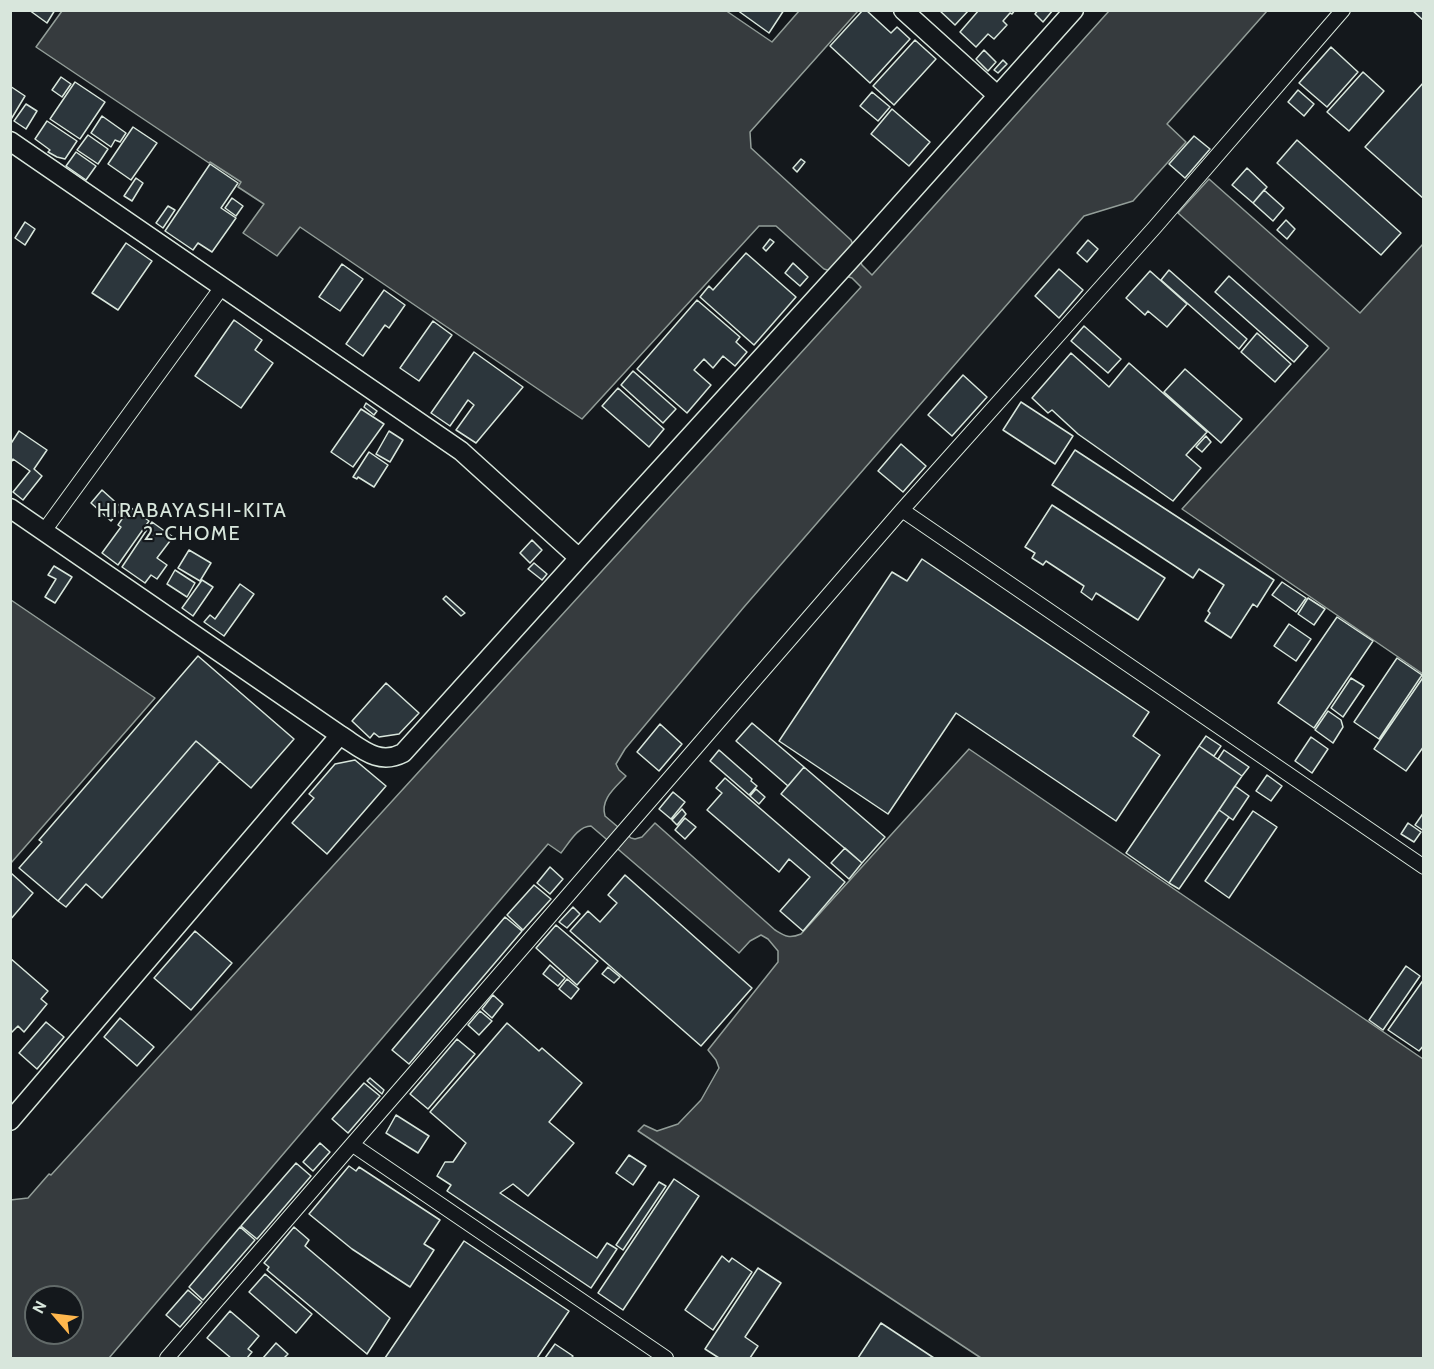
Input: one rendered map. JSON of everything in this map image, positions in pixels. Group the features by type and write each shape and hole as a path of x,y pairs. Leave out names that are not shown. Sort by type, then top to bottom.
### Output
{"street":[{"path":"903,10 997,95"},
{"path":"10,508 340,735 378,758 395,758 403,753 1074,10"},
{"path":"168,1359 902,510 1155,227 1343,10"},
{"path":"10,141 461,451 579,558"},
{"path":"44,531 222,287"},
{"path":"902,510 1424,867"},
{"path":"10,1121 340,735"},
{"path":"353,1145 666,1359"}],"shaded area":[{"path":"725,10 772,42 799,11 858,11 750,132 751,148 851,240 862,265 872,275 1109,11 1267,11 1167,124 1186,142 1133,201 1084,216 744,607 625,749 616,764 626,776 610,794 604,810 605,816 631,838 642,837 655,823 775,930 790,937 801,934 969,749 1423,1059 1423,1358 981,1358 638,1131 644,1125 657,1131 678,1124 701,1100 719,1068 708,1050 778,962 778,951 768,939 761,935 750,941 739,953 591,826 578,832 561,853 548,844 109,1358 11,1358 10,1200 28,1198 49,1174 51,1175 861,287 852,278 824,269 776,226 759,226 582,419 300,227 277,256 243,233 264,204 238,187 241,182 36,47 62,11"},
{"path":"1209,179 1360,313 1423,244 1423,674 1182,509 1329,348 1178,213"},
{"path":"11,600 155,698 11,863"}],"building":[{"path":"29,10 55,10 47,23"},
{"path":"737,10 784,10 769,33"},
{"path":"863,10 866,10 891,33 897,27 910,39 870,83 830,46"},
{"path":"939,10 969,10 955,25"},
{"path":"979,10 1015,10 1003,21 1007,25 994,39 988,34 976,47 960,32"},
{"path":"1038,10 1053,10 1043,22 1035,14"},
{"path":"1412,10 1424,10 1424,21"},
{"path":"915,40 936,59 894,105 873,86"},
{"path":"1331,47 1358,72 1327,107 1299,83"},
{"path":"984,50 996,62 988,71 976,59"},
{"path":"1003,60 1007,64 998,73 994,70"},
{"path":"1363,72 1384,91 1349,131 1327,112"},
{"path":"61,77 71,84 62,97 52,90"},
{"path":"75,82 105,102 80,139 50,119"},
{"path":"1424,82 1424,199 1365,147"},
{"path":"10,86 25,96 10,121"},
{"path":"1298,90 1314,104 1304,116 1288,102"},
{"path":"872,92 890,107 878,121 860,106"},
{"path":"26,104 37,111 26,129 14,121"},
{"path":"892,109 930,142 909,166 871,134"},
{"path":"102,116 126,133 120,142 115,140 111,147 91,133"},
{"path":"47,121 77,141 65,159 48,152 50,150 35,139"},
{"path":"133,127 157,143 131,180 108,164"},
{"path":"88,135 108,149 98,164 77,150"},
{"path":"1194,136 1210,149 1185,178 1169,164"},
{"path":"1297,140 1401,233 1381,255 1277,163"},
{"path":"76,152 96,166 86,180 66,166"},
{"path":"801,159 805,162 797,172 793,168"},
{"path":"210,164 238,183 221,208 236,218 212,252 198,243 193,250 165,231"},
{"path":"1247,168 1267,187 1253,203 1232,185"},
{"path":"136,178 143,183 132,201 124,196"},
{"path":"1264,190 1284,208 1273,221 1253,203"},
{"path":"232,198 243,206 236,216 225,208"},
{"path":"168,206 175,210 163,228 156,223"},
{"path":"1286,220 1295,229 1287,239 1277,230"},
{"path":"25,222 35,229 25,245 15,238"},
{"path":"770,239 774,242 766,251 763,248"},
{"path":"1088,240 1098,249 1087,262 1077,253"},
{"path":"126,243 152,261 118,310 92,293"},
{"path":"746,253 796,297 754,345 700,297 709,286 713,290"},
{"path":"793,263 808,277 800,286 785,273"},
{"path":"342,264 363,279 340,311 319,297"},
{"path":"1059,269 1083,290 1059,318 1035,296"},
{"path":"1169,270 1247,339 1239,349 1161,280"},
{"path":"1150,271 1187,304 1167,327 1148,311 1145,315 1126,298"},
{"path":"1229,276 1308,346 1294,362 1215,292"},
{"path":"384,290 405,305 389,328 385,325 363,356 346,344"},
{"path":"697,300 740,337 736,342 747,352 735,366 723,356 713,368 704,359 694,370 711,385 687,413 637,369"},
{"path":"234,320 262,340 255,350 273,363 241,408 195,376"},
{"path":"433,321 452,335 419,381 400,368"},
{"path":"1084,326 1121,359 1108,373 1071,341"},
{"path":"1257,333 1291,364 1275,382 1241,352"},
{"path":"474,352 523,387 476,443 456,430 474,405 468,400 450,426 431,413"},
{"path":"1071,353 1109,387 1129,363 1207,432 1186,455 1201,468 1173,501 1078,434 1052,410 1048,413 1032,398"},
{"path":"1185,369 1242,419 1221,443 1164,392"},
{"path":"633,371 676,409 663,423 621,385"},
{"path":"963,375 987,397 952,436 928,415"},
{"path":"618,388 664,429 649,447 602,406"},
{"path":"1021,402 1073,436 1055,464 1003,430"},
{"path":"366,403 377,411 374,415 364,407"},
{"path":"361,409 384,424 353,467 331,452"},
{"path":"19,431 47,450 34,469 42,476 23,500 13,492 30,471 13,459 10,464 10,445"},
{"path":"389,431 403,440 390,462 376,454"},
{"path":"1206,436 1211,442 1202,452 1196,447"},
{"path":"901,444 926,466 903,492 878,471"},
{"path":"1075,450 1274,580 1257,607 1253,604 1231,638 1205,621 1210,613 1208,611 1224,585 1199,569 1193,578 1052,485"},
{"path":"369,452 388,465 374,487 358,477 357,479 353,477"},
{"path":"102,490 122,508 111,521 91,503"},
{"path":"1052,505 1165,578 1138,620 1096,593 1092,600 1081,592 1084,586 1046,561 1043,565 1032,558 1035,553 1025,547"},
{"path":"130,507 149,521 118,565 102,553 121,527 118,525"},
{"path":"152,522 173,537 157,558 167,565 157,579 151,575 145,583 122,567"},
{"path":"532,540 542,550 530,563 520,553"},
{"path":"189,550 211,563 200,581 178,568"},
{"path":"922,559 1149,712 1133,736 1160,755 1116,821 956,713 888,814 779,741 892,572 907,581"},
{"path":"534,563 547,574 542,580 528,569"},
{"path":"54,566 72,577 55,603 45,597 56,579 48,575"},
{"path":"175,570 195,583 187,597 167,584"},
{"path":"202,580 213,587 193,616 182,608"},
{"path":"1282,582 1306,598 1296,612 1272,595"},
{"path":"240,584 254,594 224,636 204,622 210,615 215,619"},
{"path":"446,596 465,613 461,616 443,599"},
{"path":"1308,598 1325,609 1314,625 1298,614"},
{"path":"1337,617 1373,641 1314,728 1278,703"},
{"path":"1289,624 1311,639 1296,661 1274,646"},
{"path":"198,656 294,739 251,788 196,741 58,901 19,868 42,842 39,840"},
{"path":"1397,658 1422,675 1379,739 1354,722"},
{"path":"1424,676 1424,746 1406,771 1374,749"},
{"path":"1351,678 1364,686 1343,717 1331,708"},
{"path":"386,683 419,713 399,734 379,737 374,733 370,738 352,721"},
{"path":"1328,711 1341,720 1343,727 1333,743 1315,730"},
{"path":"752,723 804,767 788,786 736,741"},
{"path":"660,724 682,744 659,771 637,752"},
{"path":"1206,736 1221,746 1214,756 1199,746"},
{"path":"1311,737 1328,749 1312,773 1295,761"},
{"path":"196,741 220,761 102,898 86,884 66,907 58,901"},
{"path":"1199,746 1242,776 1169,883 1126,853"},
{"path":"719,750 757,786 749,795 710,761"},
{"path":"1224,750 1249,767 1242,776 1218,759"},
{"path":"355,760 386,786 327,854 292,823 314,798 309,794 335,764"},
{"path":"804,767 885,837 862,863 781,794"},
{"path":"1267,775 1282,786 1271,801 1256,791"},
{"path":"725,778 845,882 803,931 780,911 810,877 789,859 779,872 707,810 722,793 716,788"},
{"path":"1235,786 1249,796 1233,820 1219,810"},
{"path":"756,789 765,797 759,804 750,796"},
{"path":"673,792 685,802 671,819 659,809"},
{"path":"682,809 686,814 677,825 672,820"},
{"path":"1219,810 1229,817 1179,889 1169,883"},
{"path":"1253,811 1277,827 1229,898 1205,881"},
{"path":"1424,812 1424,831 1415,825"},
{"path":"685,818 696,827 685,839 675,830"},
{"path":"1408,823 1421,832 1414,842 1401,834"},
{"path":"845,848 862,863 849,879 831,863"},
{"path":"550,867 563,879 550,894 537,883"},
{"path":"10,873 33,893 10,920"},
{"path":"625,875 752,988 701,1046 570,931 588,911 600,922 617,903 608,895"},
{"path":"534,885 551,899 523,930 507,915"},
{"path":"573,907 580,914 567,928 559,922"},
{"path":"505,917 522,931 409,1064 392,1050"},
{"path":"556,925 598,961 577,985 536,948"},
{"path":"195,931 232,963 191,1010 154,978"},
{"path":"10,958 48,991 41,999 47,1004 24,1032 18,1026 10,1034"},
{"path":"550,965 565,978 558,986 543,974"},
{"path":"1406,966 1420,976 1383,1030 1369,1020"},
{"path":"608,967 620,977 614,983 602,974"},
{"path":"567,979 579,989 571,999 559,989"},
{"path":"1424,979 1424,1045 1419,1051 1388,1030"},
{"path":"493,995 503,1004 492,1018 482,1009"},
{"path":"480,1011 492,1021 479,1035 468,1025"},
{"path":"120,1018 154,1047 137,1066 104,1037"},
{"path":"46,1022 64,1037 37,1069 19,1053"},
{"path":"507,1023 539,1051 542,1048 582,1083 549,1122 574,1143 528,1196 513,1184 500,1193 597,1258 607,1243 617,1249 591,1288 447,1191 451,1185 437,1176 445,1162 453,1162 466,1143 430,1112"},
{"path":"457,1039 475,1054 428,1109 410,1094"},
{"path":"370,1078 384,1090 382,1094 367,1081"},
{"path":"364,1083 380,1096 348,1133 332,1119"},
{"path":"396,1115 429,1136 418,1153 386,1133"},
{"path":"320,1143 330,1152 313,1171 303,1162"},
{"path":"629,1155 646,1166 633,1185 616,1173"},
{"path":"296,1163 311,1176 257,1239 241,1226"},
{"path":"349,1166 356,1171 359,1167 440,1220 424,1244 434,1250 410,1287 352,1249 309,1214"},
{"path":"674,1179 699,1196 623,1310 598,1293"},
{"path":"659,1182 666,1186 623,1250 616,1245"},
{"path":"240,1227 255,1240 203,1300 189,1287"},
{"path":"294,1227 309,1240 305,1246 390,1318 367,1354 267,1270 269,1267 264,1263"},
{"path":"464,1241 569,1311 537,1358 385,1358"},
{"path":"722,1256 729,1262 732,1258 752,1272 713,1330 685,1310"},
{"path":"758,1268 781,1283 745,1337 758,1346 750,1358 719,1358 705,1349"},
{"path":"265,1274 312,1314 296,1333 249,1292"},
{"path":"188,1290 202,1302 180,1327 166,1315"},
{"path":"230,1311 259,1336 248,1349 252,1352 247,1358 231,1358 207,1338"},
{"path":"881,1323 934,1358 858,1358"},
{"path":"276,1343 288,1354 284,1358 263,1358"},
{"path":"555,1344 573,1356 571,1358 545,1358"}],"district":[{"name":"HIRABAYASHI-KITA 2-CHOME","path":"192,522"}]}
